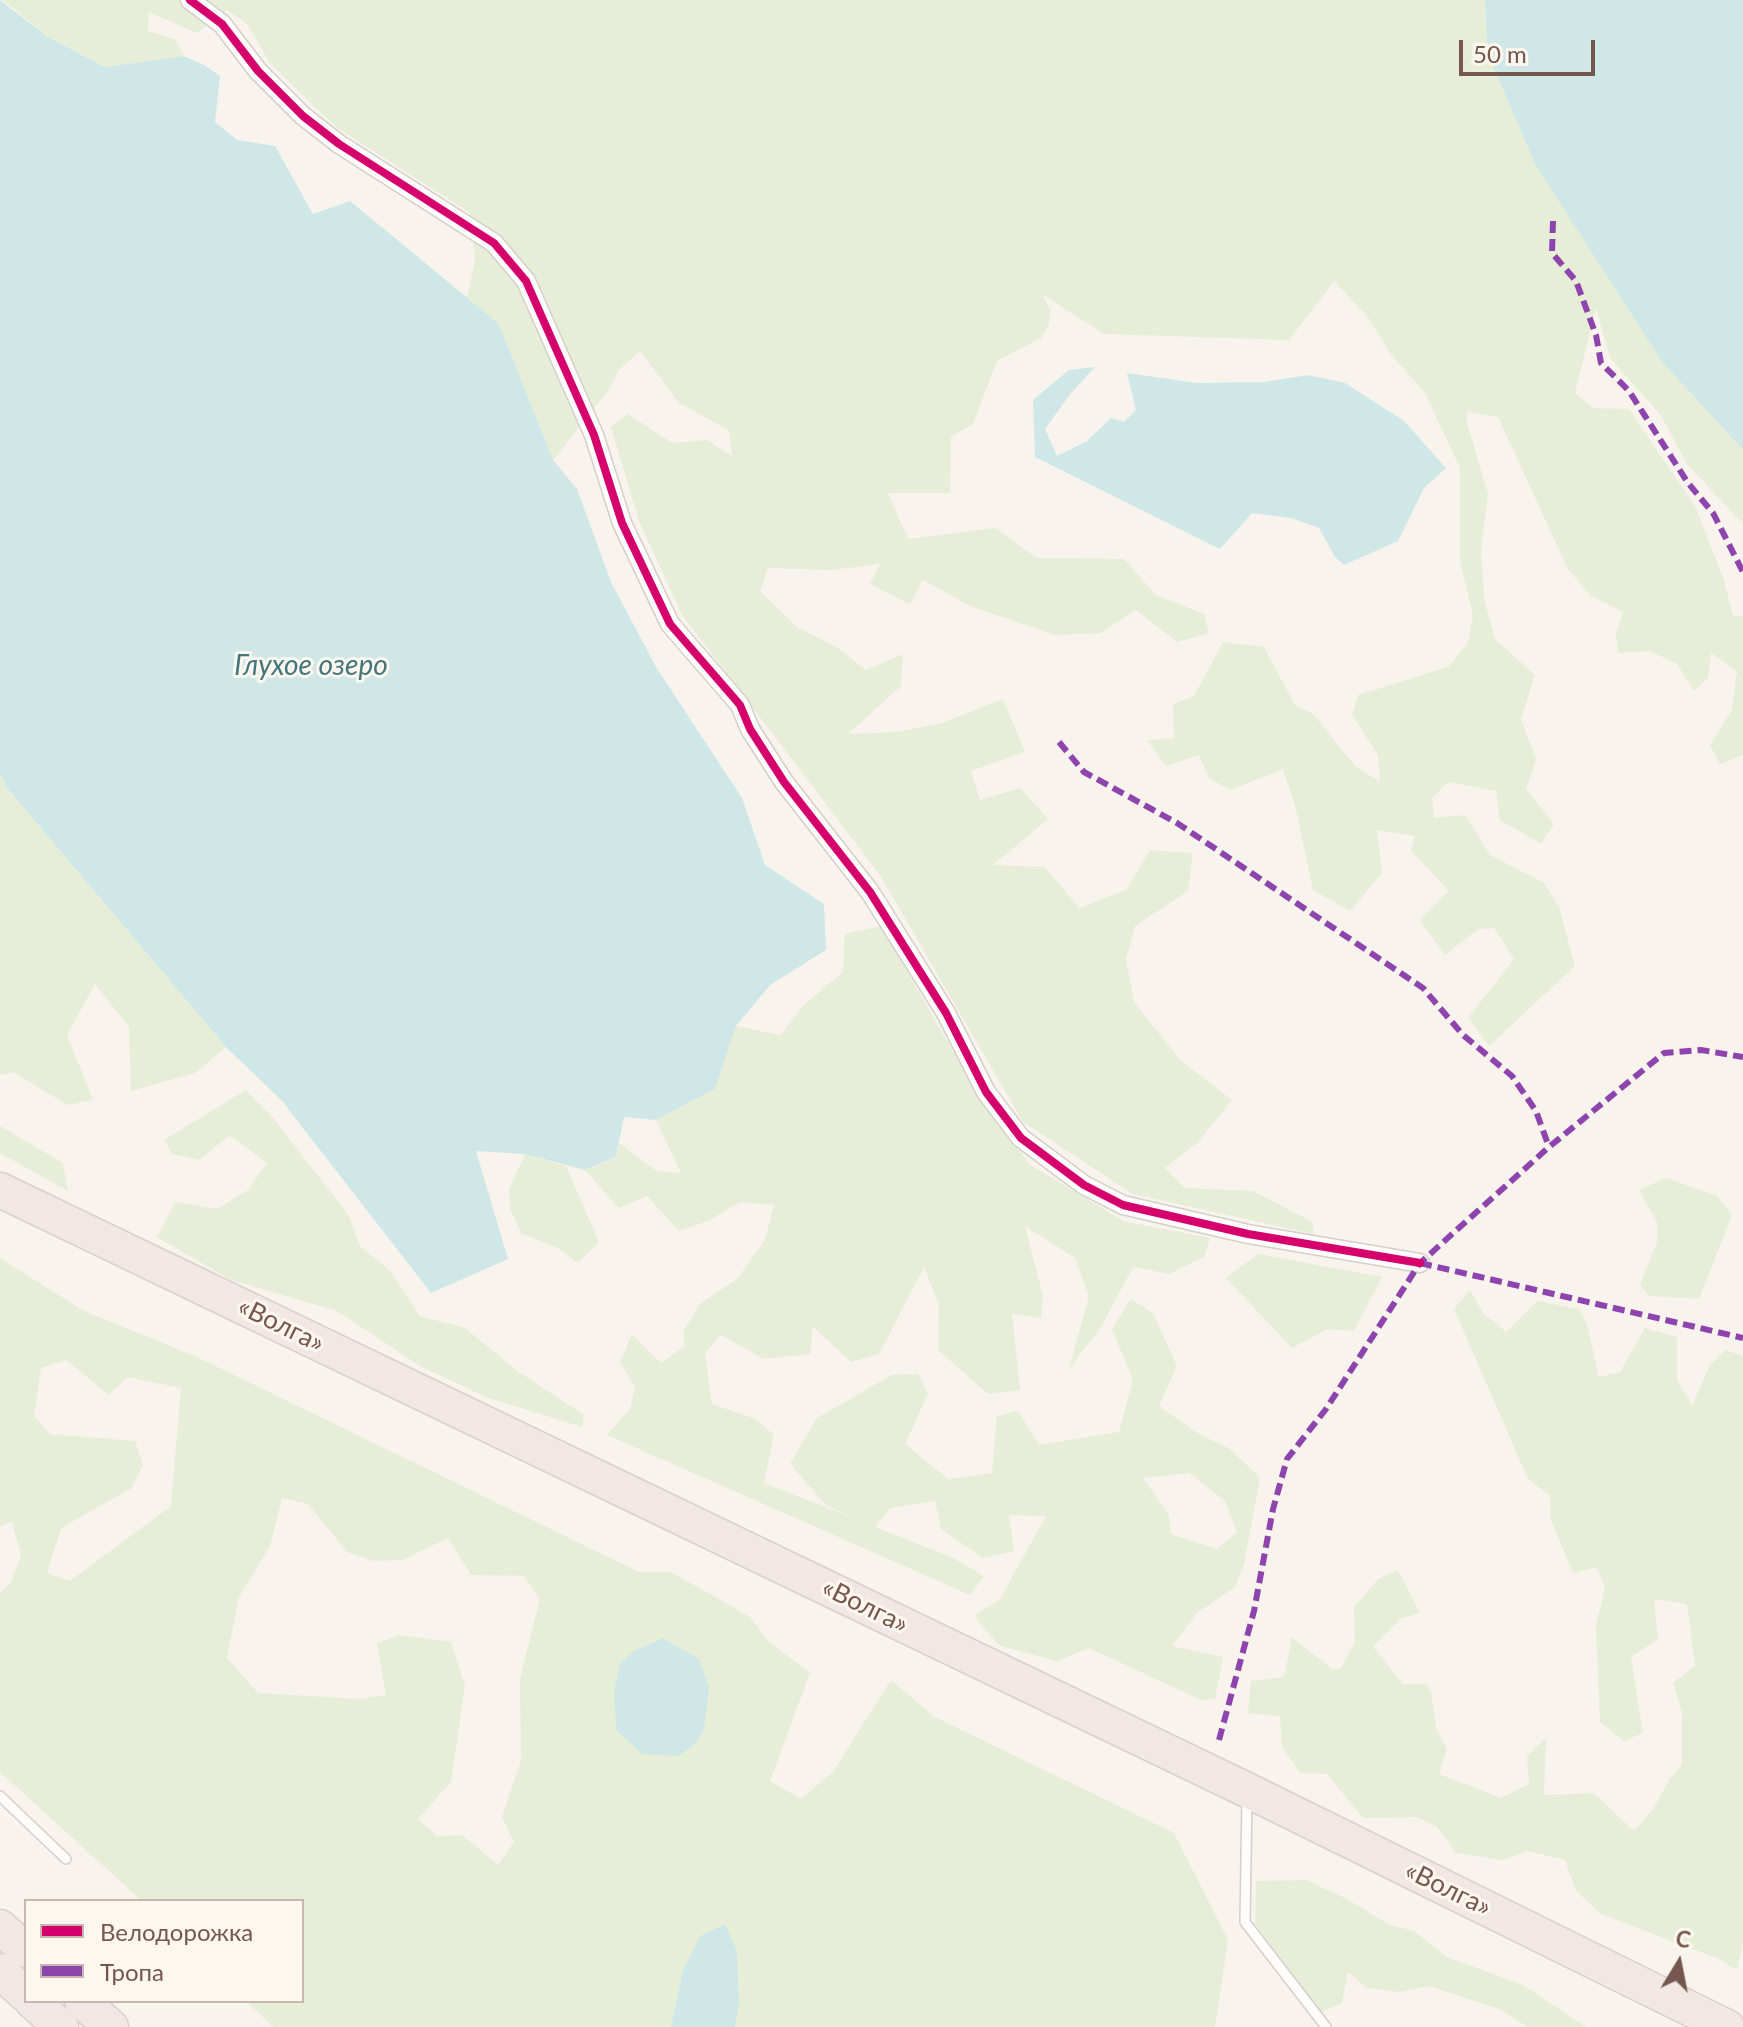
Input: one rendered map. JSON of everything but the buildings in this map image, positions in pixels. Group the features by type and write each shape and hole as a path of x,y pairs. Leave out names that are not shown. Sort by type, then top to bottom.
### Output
{"highway":[{"name":"«Волга»","path":"0,1190 1247,1790 1727,2027"},
{"path":"0,1927 24,1948"},
{"path":"0,1971 24,1993"},
{"path":"34,2003 61,2027"},
{"path":"84,2003 111,2027"}],"street":[{"path":"190,0 222,24 258,71 303,116 339,144 494,243 526,281 594,435 622,523 670,624 740,705 750,729 784,782 870,892 946,1013 986,1092 1021,1138 1084,1185 1123,1205 1248,1234 1420,1263"}],"lane":[{"path":"1247,1790 1245,1922 1326,2027"},
{"path":"0,1796 66,1859"}],"green space":[{"path":"3,0 1485,0 1487,52 1663,363 1743,450 1743,524 1687,464 1660,414 1610,358 1596,308 1575,393 1593,408 1629,409 1695,506 1724,580 1733,616 1743,616 1743,755 1720,764 1710,745 1732,710 1737,672 1711,653 1708,678 1694,691 1677,664 1650,651 1618,653 1616,634 1623,612 1590,595 1568,569 1498,417 1467,412 1467,423 1488,494 1481,550 1484,598 1495,639 1535,675 1521,719 1536,759 1526,789 1554,824 1541,844 1500,820 1496,791 1448,782 1432,798 1434,818 1465,815 1490,855 1544,883 1559,907 1575,966 1489,1046 1468,1018 1514,959 1494,928 1478,929 1445,955 1420,920 1449,891 1411,851 1415,836 1377,830 1382,873 1350,911 1313,890 1295,805 1283,769 1230,790 1209,778 1199,755 1166,766 1147,740 1174,738 1173,704 1194,696 1223,642 1264,647 1295,705 1313,714 1355,766 1380,782 1378,755 1352,715 1358,695 1448,667 1468,643 1473,616 1460,560 1460,468 1425,393 1390,353 1368,317 1334,281 1289,340 1104,334 1042,294 1050,310 1049,325 1041,338 997,361 973,424 951,437 950,493 888,493 908,539 995,528 1037,558 1124,559 1156,595 1204,614 1209,633 1177,642 1136,610 1100,633 1055,635 970,606 923,580 910,604 870,584 880,564 832,570 768,568 760,591 797,627 838,648 866,670 903,654 901,686 848,734 897,732 942,723 1003,699 1025,752 971,771 980,800 1020,788 1048,819 993,865 1045,867 1079,908 1126,890 1150,850 1193,853 1188,891 1135,926 1126,959 1134,1002 1180,1060 1232,1100 1199,1141 1165,1168 1185,1188 1253,1191 1313,1222 1313,1234 1133,1194 1023,1122 880,875 682,615 639,521 611,427 628,414 672,443 707,440 732,456 729,430 679,403 640,351 619,370 610,388 553,461 499,324 467,298 475,260 470,213 336,127 271,65 247,24 227,10 197,33 149,12 148,31 176,40 184,56 106,67 48,37"},
{"path":"0,773 7,788 226,1047 195,1073 131,1091 129,1027 95,984 67,1035 93,1100 68,1105 13,1072 0,1075"},
{"path":"881,926 974,1088 1029,1164 1123,1221 1210,1238 1204,1257 1169,1274 1133,1267 1101,1327 1069,1369 1089,1296 1075,1258 1025,1226 1043,1296 1041,1318 1012,1314 1020,1390 988,1394 938,1350 939,1305 924,1267 879,1354 851,1362 813,1327 810,1354 764,1359 721,1335 705,1353 712,1404 756,1419 774,1435 764,1483 850,1517 826,1505 790,1464 817,1418 892,1375 918,1374 928,1394 905,1444 948,1479 992,1473 997,1416 1018,1411 1039,1445 1119,1432 1133,1380 1112,1329 1131,1299 1153,1313 1177,1366 1159,1406 1199,1434 1230,1449 1260,1478 1244,1564 1235,1587 1197,1613 1172,1646 1223,1657 1215,1699 1201,1700 1089,1648 1057,1661 1000,1646 974,1616 1000,1599 1046,1516 1009,1515 1014,1551 983,1558 941,1529 935,1501 890,1508 875,1527 953,1558 984,1576 970,1595 607,1435 630,1409 635,1386 620,1363 632,1334 661,1363 684,1347 684,1330 701,1303 737,1279 765,1240 774,1205 740,1202 708,1221 679,1231 647,1196 619,1208 585,1170 616,1158 619,1143 657,1171 681,1173 656,1120 715,1089 736,1026 780,1035 806,1003 843,972 845,934","holes":["1189,1473 1225,1501 1237,1532 1217,1549 1171,1534 1169,1515 1143,1478"]},
{"path":"246,1090 274,1119 349,1216 360,1246 390,1271 420,1316 465,1328 519,1372 584,1415 582,1427 486,1397 420,1366 337,1311 231,1280 157,1237 175,1202 217,1209 248,1190 267,1163 230,1135 199,1160 172,1154 164,1140"},
{"path":"0,1126 63,1163 68,1191 0,1153"},
{"path":"525,1154 566,1166 599,1242 578,1263 556,1247 522,1234 510,1209 509,1189"},
{"path":"1666,1178 1717,1196 1732,1215 1699,1299 1649,1296 1640,1285 1657,1242 1657,1222 1639,1190"},
{"path":"1258,1254 1382,1277 1354,1331 1327,1329 1292,1348 1226,1278"},
{"path":"0,1258 84,1311 197,1357 639,1572 671,1572 750,1617 768,1641 810,1673 770,1781 801,1799 833,1772 891,1680 933,1716 1174,1833 1228,1940 1215,2027 735,2027 739,2006 682,1973 671,2027 273,2027 248,2003 304,2003 304,1899 140,1899 0,1772 0,1593 11,1582 21,1556 12,1521 0,1527","holes":["66,1360 109,1395 128,1377 181,1388 171,1506 70,1581 47,1573 61,1528 132,1488 143,1465 135,1441 50,1434 34,1416 41,1368","282,1498 308,1504 347,1552 373,1561 402,1560 448,1538 471,1575 524,1576 540,1599 520,1679 521,1761 502,1817 514,1842 498,1865 462,1835 437,1836 418,1819 451,1782 465,1686 451,1642 400,1635 377,1643 386,1695 361,1699 258,1693 227,1658 239,1597 270,1546"]},
{"path":"1470,1290 1483,1313 1506,1332 1537,1301 1580,1309 1588,1328 1599,1377 1620,1372 1645,1328 1677,1337 1677,1379 1692,1405 1710,1365 1726,1350 1743,1356 1743,1941 1737,1970 1719,1959 1601,1914 1576,1891 1565,1860 1527,1851 1503,1860 1456,1853 1437,1827 1417,1817 1363,1818 1327,1774 1300,1773 1282,1747 1280,1716 1248,1713 1251,1681 1284,1677 1292,1637 1333,1670 1341,1668 1355,1642 1354,1607 1378,1579 1398,1570 1420,1613 1400,1619 1373,1647 1403,1684 1426,1684 1431,1691 1436,1728 1447,1749 1439,1774 1501,1798 1529,1784 1527,1756 1546,1738 1544,1795 1594,1793 1634,1831 1654,1808 1669,1780 1682,1765 1682,1713 1673,1683 1695,1666 1687,1604 1654,1599 1658,1639 1631,1657 1643,1733 1624,1741 1600,1722 1596,1625 1605,1588 1597,1567 1573,1573 1551,1520 1550,1496 1528,1479 1454,1309"},
{"path":"1306,1880 1347,1899 1388,1924 1414,1931 1447,1957 1523,1985 1586,2027 1528,2027 1499,2009 1429,1986 1399,1992 1367,1988 1348,1972 1342,2003 1321,2012 1255,1924 1256,1881"}],"water":[{"name":"Глухое озеро","path":"0,0 48,37 105,67 184,56 204,65 220,76 215,122 237,140 275,146 313,214 350,201 499,324 553,460 577,489 611,582 656,667 742,798 765,865 824,904 826,950 770,985 736,1026 715,1089 656,1120 624,1117 616,1157 585,1170 525,1154 476,1151 508,1259 431,1293 282,1101 226,1047 7,788 0,773"},
{"path":"1485,0 1743,0 1743,450 1663,363 1536,166 1487,52"},
{"path":"1095,367 1045,429 1057,456 1087,441 1111,418 1124,422 1136,410 1127,373 1197,383 1264,382 1308,375 1345,383 1404,421 1446,468 1424,488 1398,541 1344,565 1335,557 1319,528 1291,518 1252,513 1220,549 1035,457 1033,400 1069,370"},
{"path":"663,1638 699,1659 709,1688 704,1730 693,1746 678,1756 642,1754 616,1730 614,1691 620,1664 634,1651"},
{"path":"725,1924 737,1951 739,2006 735,2027 671,2027 682,1973 700,1936"}],"marked path":[{"path":"1553,221 1552,253 1576,281 1596,335 1601,363 1629,391 1688,483 1713,513 1743,572"},
{"path":"1059,742 1084,772 1177,823 1423,988 1463,1035 1512,1076 1536,1111 1549,1147"},
{"path":"1219,1740 1254,1611 1273,1509 1287,1459 1326,1409 1420,1263 1549,1147 1664,1053 1701,1050 1743,1057"},
{"path":"1420,1263 1743,1338"}],"cycle path":[{"path":"190,0 222,24 258,71 303,116 339,144 494,243 526,281 594,435 622,523 670,624 740,705 750,729 784,782 870,892 946,1013 986,1092 1021,1138 1084,1185 1123,1205 1248,1234 1420,1263"}]}
